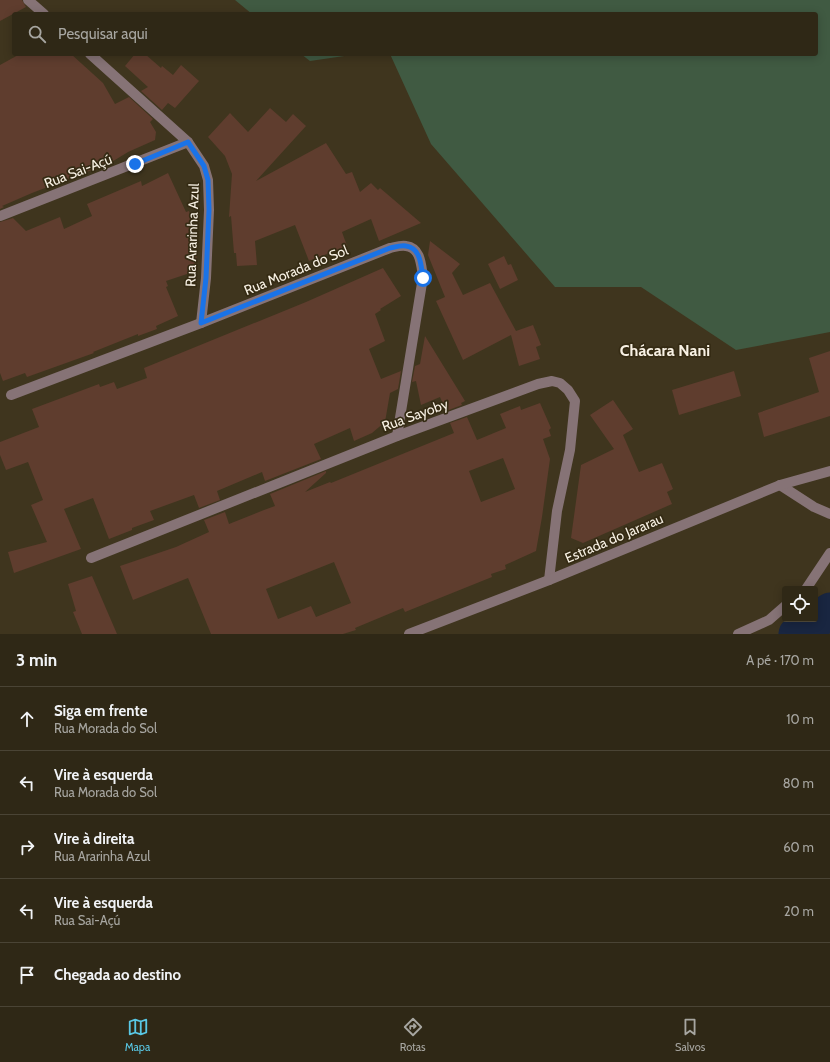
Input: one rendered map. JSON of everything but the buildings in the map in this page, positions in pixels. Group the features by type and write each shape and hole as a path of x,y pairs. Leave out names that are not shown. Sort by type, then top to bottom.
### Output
{"street":[{"path":"28,0 42,12"},
{"name":"Rua Ararinha Azul","path":"92,56 188,142 204,166 208,180 209,210 206,278 201,323"},
{"name":"Rua Sai-Açú","path":"0,216 188,142"},
{"name":"Rua Morada do Sol","path":"11,395 201,323 390,248 406,246 413,249 420,256 423,278 397,436"},
{"name":"Rua Sayoby","path":"91,558 397,436 538,384 552,381 560,383 568,390 575,401 570,450 557,511 549,580"},
{"name":"Estrada do Jararau","path":"409,634 549,580 780,486 830,471"},
{"path":"780,486 814,507 830,514"},
{"path":"808,586 830,553"},
{"path":"738,634 769,620 782,609"}],"green space":[{"path":"235,0 830,0 830,332 736,350 641,287 555,287 431,144 391,56 818,56 818,12 250,12"},
{"path":"304,56 344,56 310,61"}],"waterway":[{"path":"796,634 814,624 830,610"}],"district":[{"name":"Chácara Nani","path":"665,350"}],"route":[{"path":"135,164 188,142 204,166 208,180 209,210 206,278 201,323 390,248 406,246 413,249 420,256 423,278"}]}
